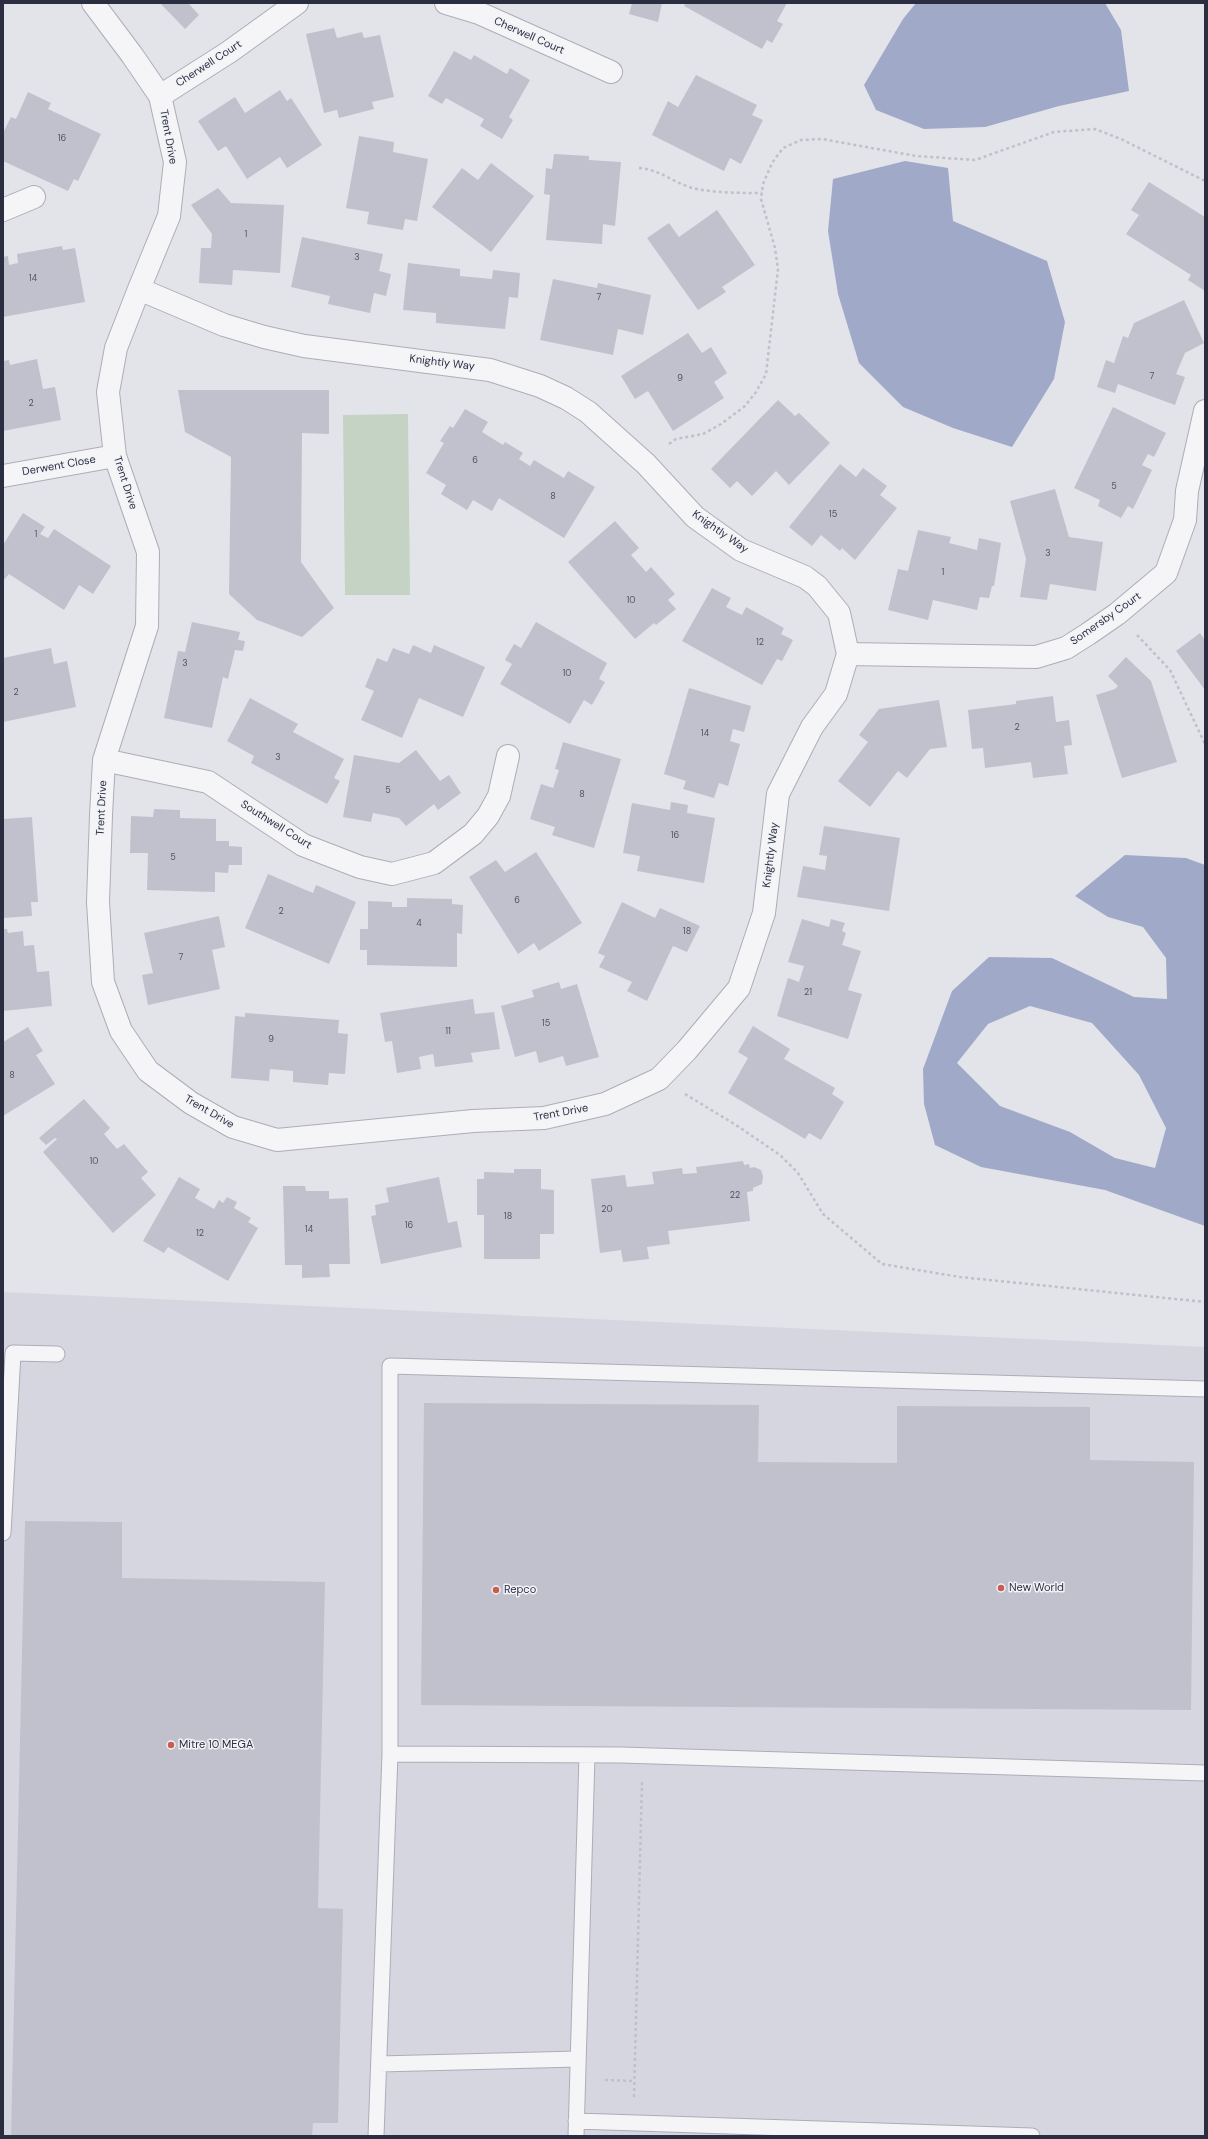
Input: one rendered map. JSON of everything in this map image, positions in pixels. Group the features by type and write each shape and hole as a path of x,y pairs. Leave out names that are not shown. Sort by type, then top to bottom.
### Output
{"street":[{"name":"Trent Drive","path":"93,3 132,55 160,96 175,162 169,216 116,348 108,392 115,456 148,552 147,626 104,760 98,902 103,982 121,1031 148,1071 191,1103 233,1127 277,1140 473,1121 544,1118 605,1104 659,1079 687,1050"},
{"name":"Cherwell Court","path":"160,96 229,52 297,3"},
{"name":"Cherwell Court","path":"446,3 479,13 611,72"},
{"path":"3,210 34,197"},
{"name":"Knightly Way","path":"139,288 224,325 264,337 304,346 490,370 540,386 566,398 588,412 646,464 700,521 741,550 805,577 817,586 839,613 844,627 848,654 836,694 812,726 778,794 764,912 739,988 687,1050"},
{"name":"Somersby Court","path":"848,654 1036,657 1066,648 1117,614 1166,574 1185,520 1187,491 1205,411"},
{"name":"Derwent Close","path":"3,476 115,456"},
{"name":"Southwell Court","path":"104,760 208,782 303,845 360,867 392,874 434,863 473,834 488,816 499,796 508,756"}],"lane":[{"path":"3,1533 13,1353 57,1354"},
{"path":"376,2136 390,1754 390,1366 1205,1389"},
{"path":"390,1754 642,1756 1205,1773"},
{"path":"587,1755 576,2129 634,2123 1032,2136"},
{"path":"379,2064 578,2060"}],"path":[{"path":"646,464 676,439 703,434 721,424 745,406 756,392 766,374 778,269 775,248 761,200 763,184 772,163 783,148 801,140 822,139 916,156 975,160 1054,132 1095,129 1121,139 1205,181"},
{"path":"639,168 653,170 676,183 697,189 735,193 762,193"},
{"path":"1117,614 1170,670 1205,744"},
{"path":"659,1079 736,1125 780,1155 798,1173 823,1214 882,1264 960,1277 1205,1302"},
{"path":"634,2123 642,1756"}],"shaded area":[{"path":"3,1292 1205,1347 1205,2136 3,2136"}],"green space":[{"path":"408,414 410,595 345,595 343,415"}],"water":[{"path":"916,3 1105,3 1121,30 1129,91 1059,106 985,127 924,129 876,110 864,85 903,19"},
{"path":"905,161 948,168 953,221 1047,261 1065,322 1054,379 1012,447 953,428 903,407 859,363 838,294 828,231 833,179"},
{"path":"1125,855 1186,858 1205,865 1205,1226 1105,1190 981,1167 935,1145 924,1104 923,1069 952,991 989,957 1052,958 1134,997 1167,999 1166,958 1143,927 1108,917 1075,896","holes":["1030,1006 1092,1023 1139,1075 1166,1128 1155,1168 1115,1158 1070,1132 1000,1106 957,1063 988,1024"]}],"building":[{"path":"160,3 190,3 189,4 199,15 185,29"},
{"path":"632,3 662,3 658,22 629,14"},
{"path":"686,3 787,3 777,21 783,24 772,43 767,40 762,49 684,6"},
{"path":"334,28 337,38 362,32 364,38 380,35 394,97 372,102 374,109 339,118 337,110 324,113 306,34"},
{"path":"454,51 471,60 474,55 507,74 510,68 530,80 509,117 513,120 502,139 480,126 484,119 446,98 442,104 428,96"},
{"path":"696,75 757,105 752,115 763,120 741,164 730,158 724,171 652,135 668,101 678,107"},
{"path":"280,90 287,101 291,98 322,145 287,168 280,157 247,179 226,146 218,151 198,121 235,97 245,113"},
{"path":"28,92 51,103 48,109 101,134 78,181 74,179 68,191 3,161 3,133 11,117 16,119"},
{"path":"359,136 394,142 393,152 428,159 417,221 405,219 403,230 367,224 369,212 346,208"},
{"path":"554,154 589,156 589,160 621,162 615,226 603,224 602,244 546,240 550,195 544,194 546,168 552,169"},
{"path":"491,163 534,196 491,252 432,207 462,168 478,180"},
{"path":"1149,182 1205,217 1205,291 1188,280 1191,275 1126,234 1139,215 1131,210"},
{"path":"218,188 231,203 284,205 280,273 233,270 232,285 199,283 201,248 211,248 212,234 191,205"},
{"path":"717,210 755,265 722,287 726,292 698,310 647,238 669,223 679,237"},
{"path":"302,237 383,254 379,271 391,274 386,296 374,293 370,313 328,304 330,296 291,287"},
{"path":"62,246 63,250 75,248 85,302 3,317 3,257 8,256 9,265 18,263 17,254"},
{"path":"408,263 460,269 460,276 492,279 493,270 520,273 518,298 509,297 505,329 436,323 436,313 403,310"},
{"path":"553,279 597,288 598,283 651,295 643,335 618,329 613,355 540,340"},
{"path":"1184,300 1204,343 1185,353 1176,374 1185,377 1175,405 1118,384 1115,393 1097,387 1106,360 1114,363 1123,336 1128,338 1134,323"},
{"path":"688,333 702,353 711,347 727,373 714,382 724,398 673,431 648,391 635,399 621,376"},
{"path":"37,359 43,389 55,387 61,420 3,431 3,361 9,360 10,365"},
{"path":"178,390 329,390 329,434 302,433 301,562 334,608 302,637 257,620 229,594 231,457 185,432"},
{"path":"778,400 795,416 799,413 830,443 789,485 776,471 752,496 737,481 730,488 711,469"},
{"path":"1113,407 1166,433 1154,457 1148,454 1142,465 1152,470 1133,509 1128,506 1121,518 1098,506 1100,500 1074,488"},
{"path":"465,409 488,422 482,432 503,445 505,442 523,453 519,459 530,466 534,460 564,478 568,471 595,487 564,538 499,498 492,511 473,500 467,510 441,494 446,485 426,473 444,443 440,441 450,426 453,428"},
{"path":"840,464 856,477 863,468 887,486 880,495 897,508 855,560 842,548 840,551 821,535 812,546 789,527"},
{"path":"1055,489 1069,537 1103,542 1096,591 1050,584 1047,600 1020,597 1026,559 1010,501"},
{"path":"23,513 45,527 40,534 48,538 54,529 111,566 93,594 79,585 64,610 9,574 3,581 3,545"},
{"path":"615,521 639,548 631,555 646,572 651,567 675,594 668,600 676,609 656,625 654,623 635,639 568,562"},
{"path":"918,530 951,537 949,543 977,550 979,538 1001,543 994,586 992,586 989,598 980,597 977,610 933,600 928,620 888,610 898,569 908,571"},
{"path":"712,588 731,598 726,607 742,615 746,607 784,628 781,634 793,640 782,661 777,659 762,685 682,641"},
{"path":"192,622 240,632 238,640 245,641 243,651 235,650 228,679 223,677 212,728 164,718 178,651 185,652"},
{"path":"536,622 607,663 599,679 605,682 592,705 584,700 570,724 500,684 512,664 505,660 514,644 521,648"},
{"path":"1200,633 1205,640 1205,690 1176,651"},
{"path":"413,645 431,653 434,645 485,667 463,717 419,698 402,738 361,720 374,691 365,687 377,658 387,662 393,648 409,654"},
{"path":"51,648 54,664 67,661 76,707 3,722 3,658"},
{"path":"1126,657 1151,681 1177,762 1122,778 1096,695 1115,689 1118,686 1108,676"},
{"path":"689,688 751,706 744,732 733,729 730,741 740,744 728,786 719,783 714,798 683,789 686,781 664,774"},
{"path":"1053,696 1056,722 1069,720 1072,745 1064,746 1068,774 1033,778 1031,762 985,768 983,748 972,749 968,710 1016,704 1016,701"},
{"path":"250,698 298,724 293,732 344,759 334,778 340,781 327,804 251,763 254,756 227,741"},
{"path":"939,700 947,747 930,749 907,778 898,771 870,807 838,781 868,742 859,735 879,709"},
{"path":"563,742 621,759 594,848 552,835 555,827 530,819 541,784 553,788 559,770 555,769"},
{"path":"416,750 440,781 449,775 461,793 438,810 434,804 406,826 399,818 373,813 371,822 343,817 354,755 399,763"},
{"path":"671,802 688,805 687,813 715,818 704,883 637,871 640,856 623,853 632,803 670,810"},
{"path":"154,809 180,810 180,818 216,819 216,841 229,841 229,846 242,847 242,865 229,865 228,873 215,872 215,892 147,890 148,853 130,853 131,816 153,817"},
{"path":"32,817 38,902 31,902 32,916 3,918 3,819"},
{"path":"824,826 900,838 889,911 797,897 803,866 825,870 827,856 819,855"},
{"path":"536,852 582,923 539,951 534,943 518,954 469,877 496,860 505,872"},
{"path":"268,874 313,893 316,885 356,902 329,964 245,928"},
{"path":"407,898 452,899 452,904 463,905 462,934 457,933 457,967 367,965 367,950 360,950 360,929 368,929 368,901 392,902 392,907 407,907"},
{"path":"622,902 655,918 660,908 700,926 687,952 673,946 647,1001 627,991 632,982 599,967 605,956 598,953"},
{"path":"219,916 225,947 212,950 220,989 148,1005 142,975 153,973 144,933"},
{"path":"802,919 829,927 831,919 845,923 842,931 846,933 842,945 861,951 848,990 862,994 848,1039 777,1016 788,978 799,982 804,966 788,962"},
{"path":"3,929 7,929 8,933 23,931 24,946 34,945 37,972 49,971 52,1006 3,1011"},
{"path":"559,982 561,989 577,984 599,1057 566,1066 563,1056 539,1063 536,1051 515,1057 501,1006 534,997 532,990"},
{"path":"473,999 475,1014 494,1012 500,1049 471,1053 473,1062 435,1067 433,1054 419,1057 421,1069 397,1073 392,1041 385,1042 380,1013"},
{"path":"245,1013 339,1020 338,1033 348,1034 345,1074 329,1073 328,1085 293,1082 293,1071 270,1069 269,1081 231,1078 235,1016 245,1017"},
{"path":"753,1026 790,1049 784,1059 835,1088 832,1094 844,1102 821,1140 809,1133 805,1139 728,1093 748,1058 738,1052"},
{"path":"28,1027 43,1051 36,1055 55,1084 3,1116 3,1042"},
{"path":"84,1099 110,1128 104,1134 117,1149 124,1144 148,1172 141,1178 156,1195 113,1233 43,1152 57,1139 55,1138 46,1145 39,1138"},
{"path":"743,1161 744,1165 749,1164 750,1168 754,1167 761,1170 763,1176 762,1184 753,1188 753,1191 747,1192 750,1221 668,1231 670,1244 647,1247 649,1259 623,1262 621,1250 600,1253 591,1179 625,1175 627,1187 654,1184 652,1172 682,1168 683,1174 697,1173 696,1167"},
{"path":"514,1169 541,1169 541,1189 554,1190 554,1234 540,1234 540,1259 484,1259 484,1215 477,1215 477,1179 484,1179 484,1172 514,1173"},
{"path":"179,1177 200,1189 195,1198 214,1209 219,1200 223,1203 227,1197 237,1202 234,1208 251,1218 248,1222 258,1228 228,1281 168,1247 164,1253 143,1241"},
{"path":"439,1177 448,1223 457,1221 462,1247 381,1264 371,1216 376,1215 375,1205 389,1202 386,1188"},
{"path":"283,1186 305,1186 306,1191 329,1191 329,1199 348,1198 350,1264 329,1264 330,1277 302,1278 302,1265 285,1265"},
{"path":"424,1403 759,1405 758,1462 897,1463 897,1406 1090,1407 1090,1460 1194,1462 1191,1710 421,1705"},
{"name":"Mitre 10 MEGA","path":"25,1521 122,1522 122,1578 325,1582 318,1908 343,1909 338,2123 313,2123 312,2136 11,2136"}],"place":[{"name":"New World","path":"1001,1588"},
{"name":"Repco","path":"496,1590"},
{"name":"Mitre 10 MEGA","path":"171,1745"}]}
